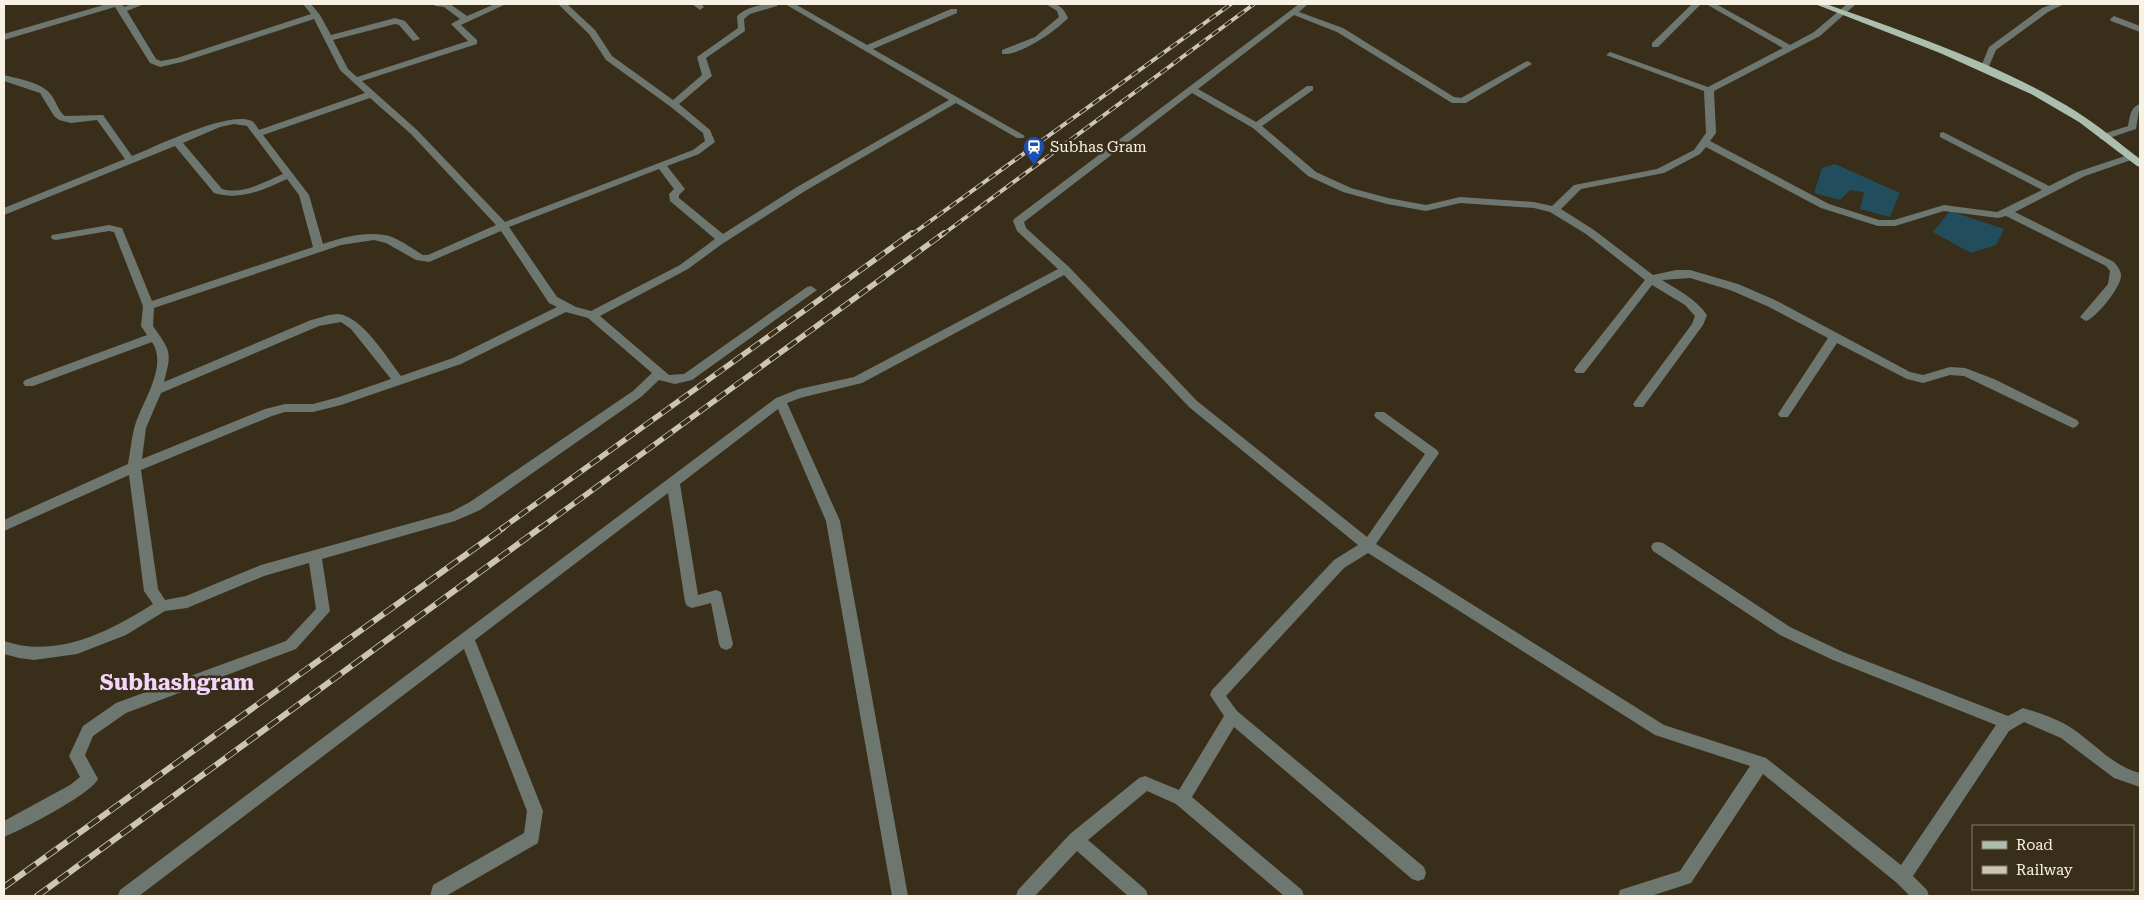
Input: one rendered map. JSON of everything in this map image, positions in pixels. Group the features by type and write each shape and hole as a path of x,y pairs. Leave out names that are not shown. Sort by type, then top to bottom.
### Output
{"main road":[{"path":"1819,4 1908,36 1984,69 2065,108 2140,164"}],"street":[{"path":"4,37 119,6 140,4"},
{"path":"307,4 316,15 344,70 420,138 472,191 503,226 553,300 566,307 592,315 666,379 688,378 811,290"},
{"path":"438,4 446,5 466,20"},
{"path":"356,80 474,42 455,24 502,4"},
{"path":"149,306 340,242 374,237 389,240 420,258 429,259 503,226 696,152 710,142 708,132 609,58 592,32 562,4"},
{"path":"674,105 679,98 707,76 701,57 742,29 740,18 747,12 774,4"},
{"path":"789,4 1020,136"},
{"path":"1004,52 1038,39 1064,18 1060,10 1050,4"},
{"path":"1304,4 1018,221 1021,229 1065,270 1192,404 1368,546 1660,730 1761,763 1903,877 1920,896"},
{"path":"1655,45 1697,4"},
{"path":"1710,4 1791,49"},
{"path":"1610,55 1710,90 1817,34 1852,4"},
{"path":"1984,69 1992,49 2045,10 2060,4"},
{"path":"119,6 153,61 160,64 179,60 316,15"},
{"path":"867,48 954,10"},
{"path":"1293,12 1340,30 1452,100 1463,101 1528,64"},
{"path":"2114,18 2140,29"},
{"path":"327,39 395,20 402,23 416,39"},
{"path":"4,78 41,91 47,96 56,112 63,119 100,117 131,161"},
{"path":"1256,126 1310,88"},
{"path":"1192,89 1256,126 1312,174 1347,190 1387,201 1426,208 1460,200 1534,205 1554,210 1590,232 1651,279 1689,302 1699,310 1701,315 1697,325 1639,404"},
{"path":"1554,210 1578,188 1660,171 1697,152 1711,133 1710,90"},
{"path":"257,134 371,94"},
{"path":"592,315 684,267 722,239 801,189 957,99"},
{"path":"2103,137 2125,131 2133,126 2135,113 2140,107"},
{"path":"4,212 217,125 244,121 250,124 304,195 319,249"},
{"path":"1944,135 2049,190"},
{"path":"178,142 218,191 226,195 242,193 289,176"},
{"path":"1704,142 1825,206 1878,223 1895,223 1944,208 1990,214 2007,212 2081,174 2131,157"},
{"path":"662,165 680,188 674,194 674,199 722,239"},
{"path":"2007,212 2110,264 2117,276 2113,286 2086,317"},
{"path":"56,236 108,228 118,230 149,306 146,326 163,349 164,358 156,390 140,428 134,466 151,592 162,606"},
{"path":"126,896 780,401 794,394 843,386 858,380 1065,270"},
{"path":"1580,370 1651,279 1676,274 1690,274 1734,287 1771,303 1907,375 1922,380 1950,371 1965,372 1990,382 2073,423"},
{"path":"4,526 134,466 269,412 285,408 313,408 342,401 399,381 456,360 566,307"},
{"path":"156,390 315,323 338,317 346,319 355,326 399,381"},
{"path":"29,383 153,337"},
{"path":"1784,414 1835,337"},
{"path":"4,647 31,654 62,652 83,647 124,630 162,606 187,602 261,571 455,516 475,506 637,394 659,373"},
{"path":"780,401 833,520 900,896"},
{"path":"1380,415 1433,453 1368,546 1339,564 1217,695 1232,716 1418,873"},
{"path":"673,483 692,602 716,596 726,644"},
{"path":"1658,547 1786,631 1838,656 2010,723"},
{"path":"4,829 76,790 90,779 77,756 88,732 121,708 291,645 323,612 315,556"},
{"path":"438,896 439,891 532,837 535,811 467,639"},
{"path":"1903,877 2004,726 2023,715 2038,719 2065,733 2123,775 2140,780"},
{"path":"1182,799 1232,716"},
{"path":"1626,896 1685,877 1761,763"},
{"path":"1024,896 1076,840 1144,783 1182,799 1296,896"},
{"path":"1076,840 1140,896"}],"water":[{"path":"1835,164 1900,193 1890,217 1860,209 1864,192 1850,190 1840,200 1814,193 1822,168"},
{"path":"1950,211 2004,229 1996,245 1971,253 1933,232"}],"railway":[{"path":"911,235 1231,4"},
{"path":"942,235 1254,4"},
{"path":"501,529 912,233"},
{"path":"539,529 944,233"},
{"path":"4,887 503,528"},
{"path":"37,896 540,528"}],"place":[{"name":"Subhas Gram","path":"1034,166"}],"district":[{"name":"Subhashgram","path":"177,682"}]}
